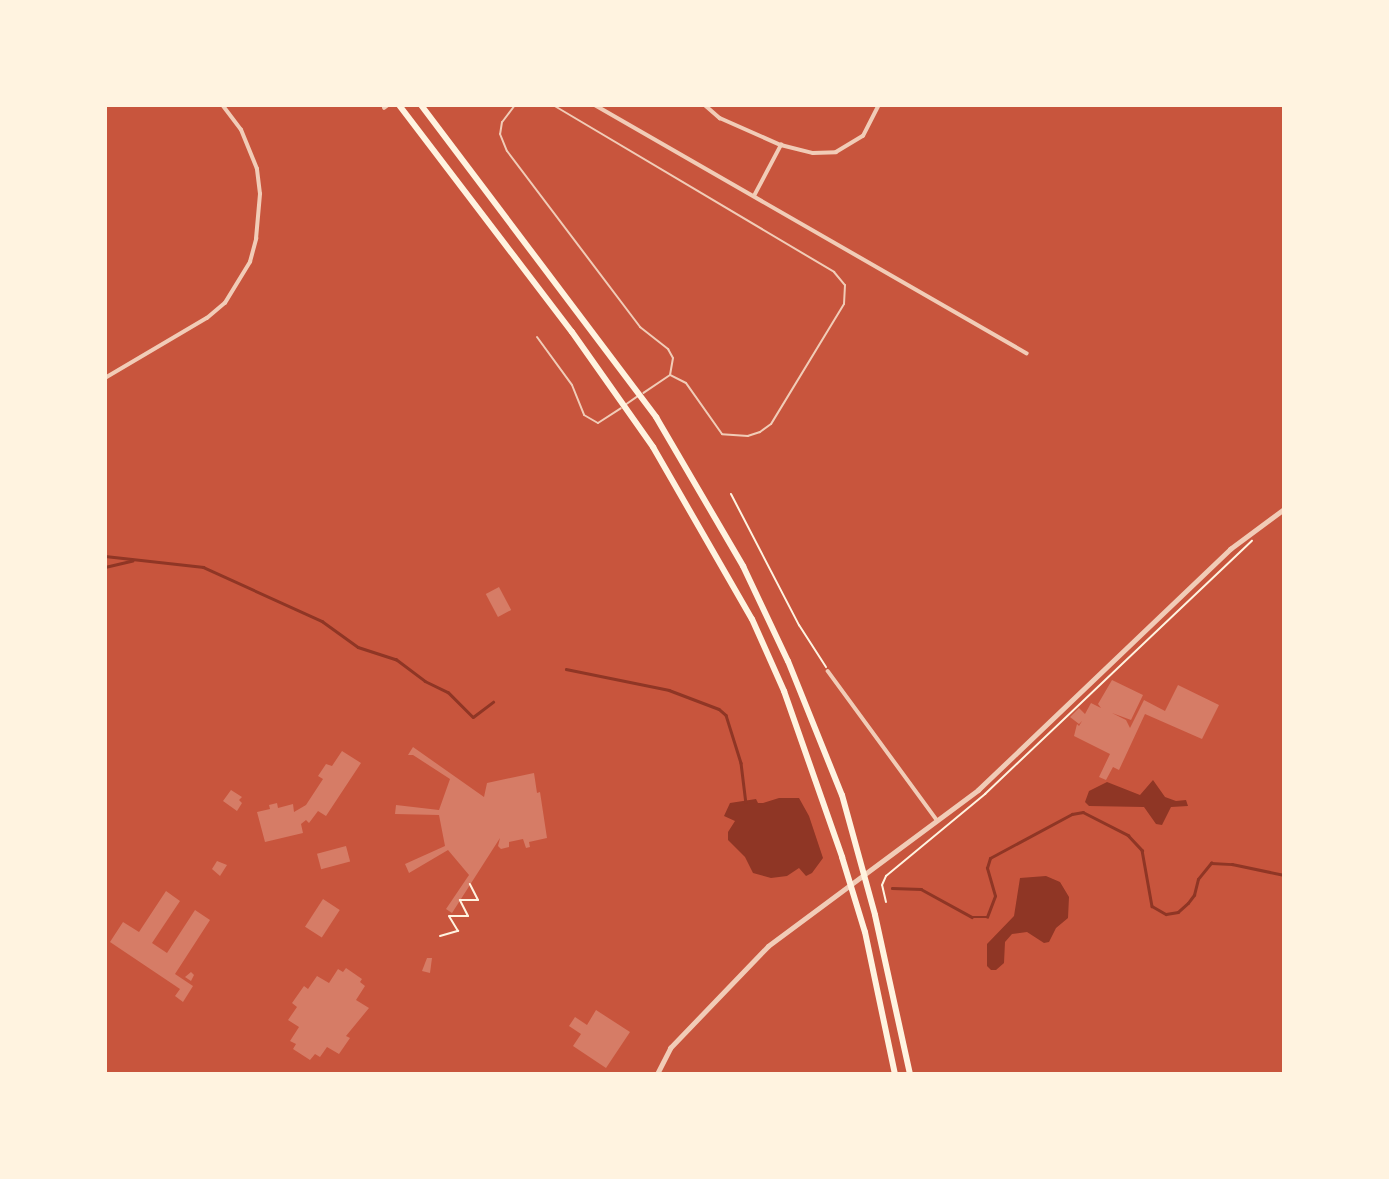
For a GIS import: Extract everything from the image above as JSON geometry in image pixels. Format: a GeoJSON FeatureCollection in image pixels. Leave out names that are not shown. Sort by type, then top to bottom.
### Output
{"type":"FeatureCollection","features":[{"type":"Feature","properties":{"kind":"highway"},"geometry":{"type":"LineString","coordinates":[[399,105],[625,405],[674,481],[752,619],[784,691],[850,884],[881,999],[895,1074]]}},
{"type":"Feature","properties":{"kind":"highway"},"geometry":{"type":"LineString","coordinates":[[421,105],[639,395],[710,508],[767,615],[842,795],[864,876],[910,1074]]}},
{"type":"Feature","properties":{"kind":"street"},"geometry":{"type":"LineString","coordinates":[[105,378],[207,318],[225,303],[250,262],[256,239],[260,194],[257,169],[241,130],[222,105]]}},
{"type":"Feature","properties":{"kind":"street"},"geometry":{"type":"LineString","coordinates":[[595,105],[1027,352]]}},
{"type":"Feature","properties":{"kind":"street"},"geometry":{"type":"LineString","coordinates":[[705,105],[720,118],[782,145],[813,153],[836,152],[863,136],[879,105]]}},
{"type":"Feature","properties":{"kind":"street"},"geometry":{"type":"LineString","coordinates":[[754,196],[782,145]]}},
{"type":"Feature","properties":{"kind":"street"},"geometry":{"type":"LineString","coordinates":[[657,1074],[670,1048],[725,987],[768,946],[978,790],[1230,549],[1284,509]]}},
{"type":"Feature","properties":{"kind":"street"},"geometry":{"type":"LineString","coordinates":[[828,671],[938,821]]}},
{"type":"Feature","properties":{"kind":"lane"},"geometry":{"type":"LineString","coordinates":[[515,105],[502,122],[500,134],[507,151],[640,327],[668,349],[674,367],[670,374],[598,423],[584,415],[572,386],[537,337]]}},
{"type":"Feature","properties":{"kind":"lane"},"geometry":{"type":"LineString","coordinates":[[553,105],[834,272],[845,285],[844,304],[771,425],[760,432],[748,436],[722,434],[686,383],[670,374]]}},
{"type":"Feature","properties":{"kind":"path"},"geometry":{"type":"LineString","coordinates":[[731,494],[799,625],[828,671]]}},
{"type":"Feature","properties":{"kind":"path"},"geometry":{"type":"LineString","coordinates":[[886,902],[882,885],[886,876],[981,798],[1203,585],[1260,535]]}},
{"type":"Feature","properties":{"kind":"path"},"geometry":{"type":"LineString","coordinates":[[440,936],[458,931],[449,916],[468,916],[460,900],[478,900],[470,884]]}},
{"type":"Feature","properties":{"kind":"shaded area"},"geometry":{"type":"Polygon","coordinates":[[[1153,780],[1165,797],[1176,801],[1186,800],[1188,806],[1171,807],[1162,825],[1156,824],[1144,807],[1089,806],[1085,802],[1089,791],[1107,782],[1140,795],[1153,780]]]}},
{"type":"Feature","properties":{"kind":"shaded area"},"geometry":{"type":"Polygon","coordinates":[[[779,798],[799,798],[809,816],[823,858],[812,873],[806,876],[799,868],[787,876],[771,878],[753,873],[745,857],[728,840],[728,832],[735,821],[724,816],[730,803],[756,799],[758,803],[763,803],[779,798]]]}},
{"type":"Feature","properties":{"kind":"shaded area"},"geometry":{"type":"Polygon","coordinates":[[[1046,876],[1060,882],[1069,897],[1068,918],[1056,928],[1049,942],[1044,943],[1027,932],[1012,934],[1005,942],[1004,963],[996,970],[991,970],[987,966],[987,944],[1014,916],[1020,878],[1046,876]]]}},
{"type":"Feature","properties":{"kind":"building"},"geometry":{"type":"Polygon","coordinates":[[[499,587],[511,610],[498,617],[486,594],[499,587]]]}},
{"type":"Feature","properties":{"kind":"building"},"geometry":{"type":"Polygon","coordinates":[[[1112,680],[1143,695],[1131,720],[1112,713],[1126,720],[1130,728],[1144,700],[1165,711],[1178,685],[1219,705],[1202,739],[1145,714],[1119,770],[1113,767],[1106,780],[1099,777],[1110,754],[1074,736],[1077,724],[1079,726],[1082,721],[1079,724],[1070,717],[1079,708],[1085,714],[1091,703],[1101,708],[1098,704],[1112,680]]]}},
{"type":"Feature","properties":{"kind":"building"},"geometry":{"type":"Polygon","coordinates":[[[413,747],[484,797],[487,783],[534,773],[537,793],[540,792],[547,838],[529,842],[530,847],[526,848],[523,839],[509,842],[509,847],[501,849],[498,846],[500,838],[452,913],[446,909],[469,875],[448,850],[409,873],[405,864],[445,846],[439,815],[395,814],[396,805],[439,810],[450,779],[413,755],[408,755],[413,747]]]}},
{"type":"Feature","properties":{"kind":"building"},"geometry":{"type":"Polygon","coordinates":[[[342,751],[361,763],[326,816],[318,811],[309,823],[306,820],[301,824],[303,833],[265,842],[257,812],[270,809],[269,805],[277,803],[278,808],[293,804],[294,812],[306,805],[323,779],[318,776],[326,764],[332,766],[342,751]]]}},
{"type":"Feature","properties":{"kind":"building"},"geometry":{"type":"Polygon","coordinates":[[[231,790],[242,797],[237,811],[223,801],[231,790]]]}},
{"type":"Feature","properties":{"kind":"building"},"geometry":{"type":"Polygon","coordinates":[[[346,846],[350,861],[321,869],[317,854],[346,846]]]}},
{"type":"Feature","properties":{"kind":"building"},"geometry":{"type":"Polygon","coordinates":[[[217,861],[227,865],[220,876],[212,869],[217,861]]]}},
{"type":"Feature","properties":{"kind":"building"},"geometry":{"type":"Polygon","coordinates":[[[166,891],[180,901],[152,943],[167,953],[195,910],[210,920],[175,974],[193,986],[183,1002],[175,996],[180,989],[110,942],[123,922],[139,932],[166,891]]]}},
{"type":"Feature","properties":{"kind":"building"},"geometry":{"type":"Polygon","coordinates":[[[323,899],[340,910],[322,938],[305,927],[323,899]]]}},
{"type":"Feature","properties":{"kind":"building"},"geometry":{"type":"Polygon","coordinates":[[[427,958],[432,958],[430,973],[422,971],[427,958]]]}},
{"type":"Feature","properties":{"kind":"building"},"geometry":{"type":"Polygon","coordinates":[[[346,968],[362,979],[360,982],[365,986],[356,1000],[369,1008],[346,1036],[350,1038],[339,1054],[327,1047],[320,1057],[315,1054],[310,1060],[293,1049],[296,1044],[290,1041],[299,1027],[288,1020],[297,1007],[292,1003],[304,986],[308,989],[317,976],[329,983],[338,969],[343,972],[346,968]]]}},
{"type":"Feature","properties":{"kind":"building"},"geometry":{"type":"Polygon","coordinates":[[[191,972],[194,975],[191,981],[185,977],[191,972]]]}},
{"type":"Feature","properties":{"kind":"building"},"geometry":{"type":"Polygon","coordinates":[[[596,1010],[630,1032],[606,1068],[573,1046],[581,1034],[569,1026],[575,1017],[587,1025],[596,1010]]]}},
{"type":"Feature","properties":{"kind":"waterway"},"geometry":{"type":"LineString","coordinates":[[105,556],[203,567],[322,621],[358,647],[396,659],[425,681],[448,692],[473,717],[493,702]]}},
{"type":"Feature","properties":{"kind":"waterway"},"geometry":{"type":"LineString","coordinates":[[105,567],[132,561]]}},
{"type":"Feature","properties":{"kind":"waterway"},"geometry":{"type":"LineString","coordinates":[[566,669],[669,690],[719,709],[726,715],[741,763],[746,802]]}},
{"type":"Feature","properties":{"kind":"waterway"},"geometry":{"type":"LineString","coordinates":[[892,888],[921,889],[972,917],[987,917],[995,896],[987,868],[990,858],[1072,814],[1083,812],[1128,835],[1142,850],[1152,906],[1166,914],[1178,912],[1188,903],[1194,895],[1198,879],[1211,863],[1232,864],[1284,875]]}}]}
